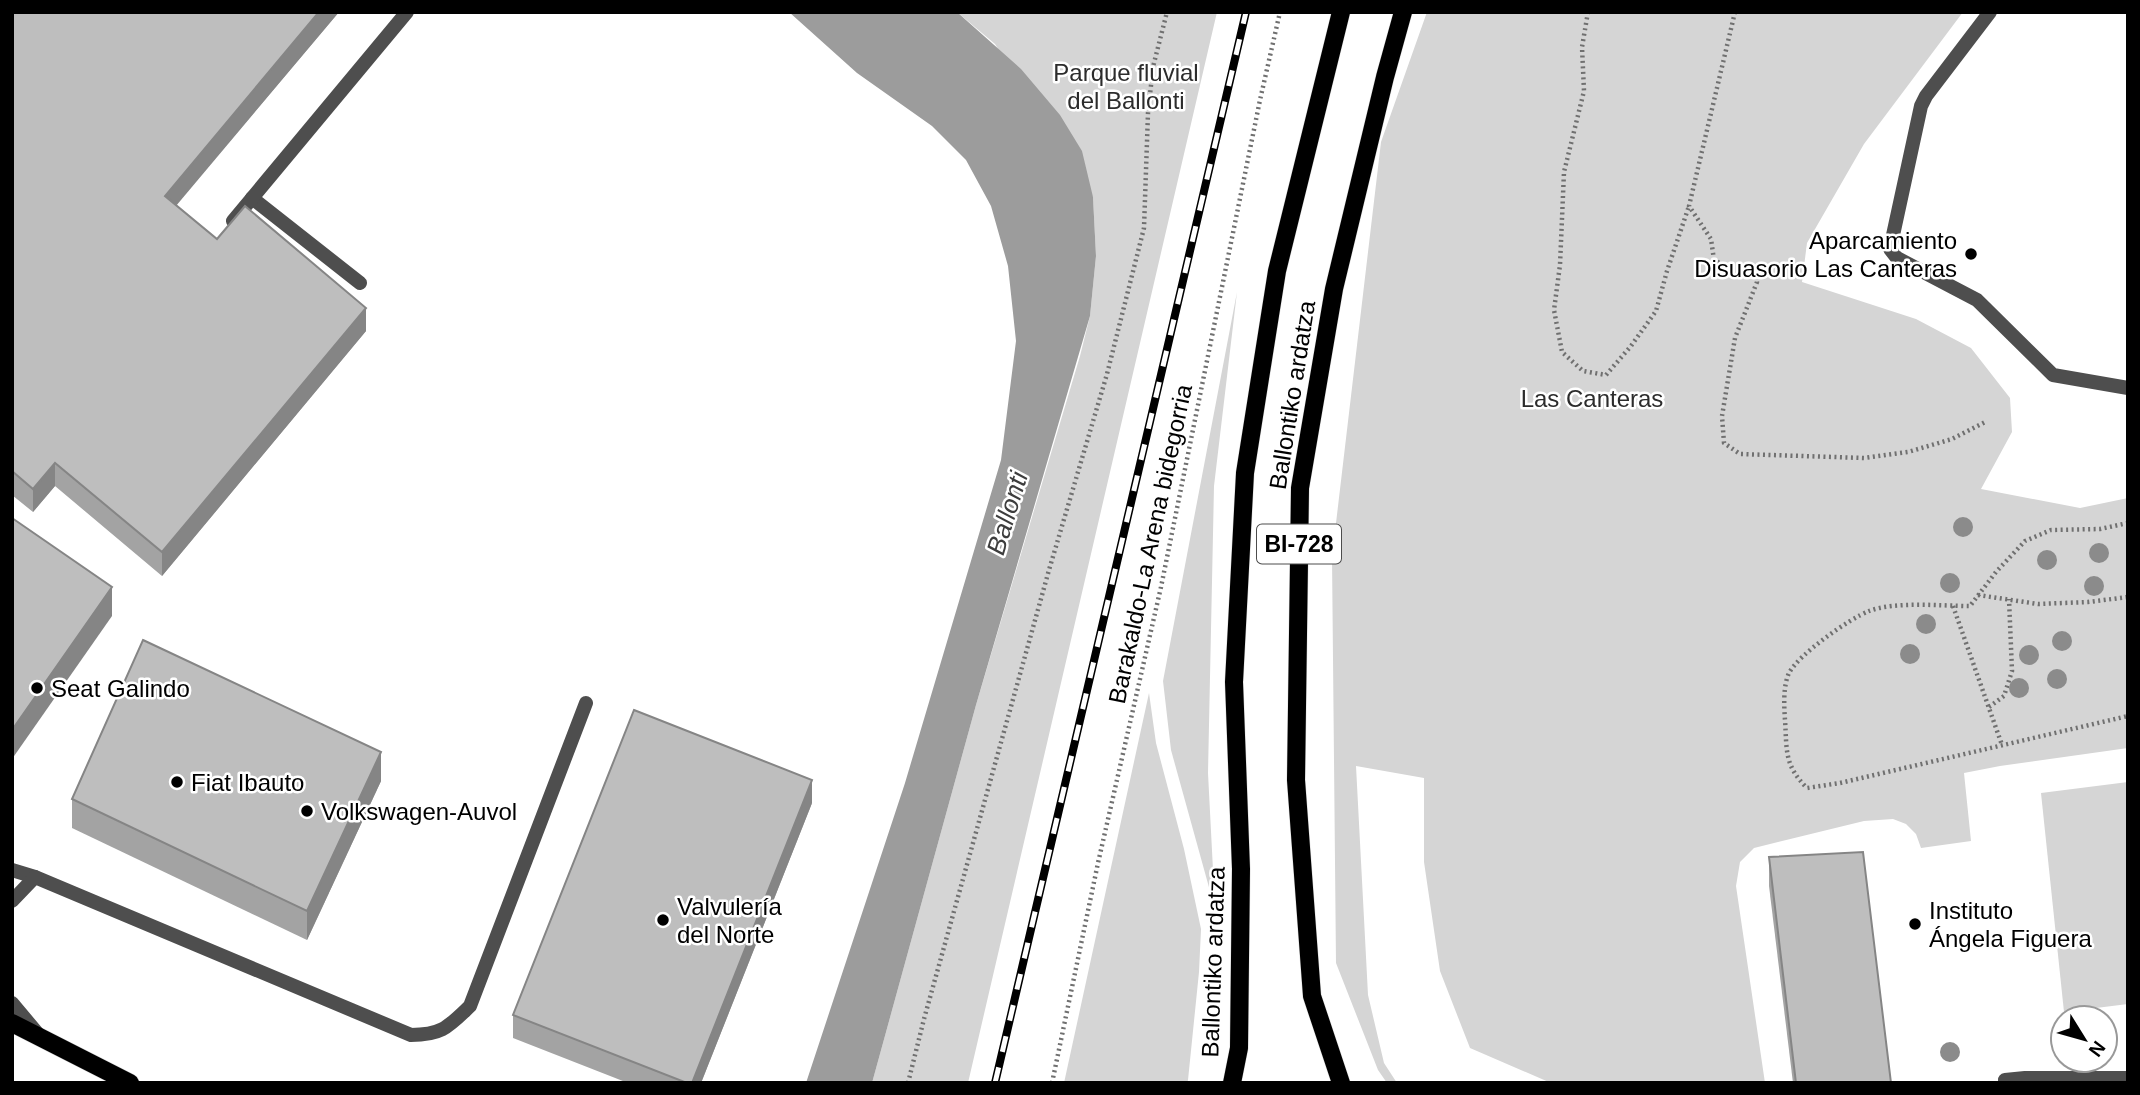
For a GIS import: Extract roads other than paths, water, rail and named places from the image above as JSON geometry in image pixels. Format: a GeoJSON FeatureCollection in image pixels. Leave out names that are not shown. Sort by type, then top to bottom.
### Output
{"type":"FeatureCollection","features":[{"type":"Feature","properties":{"kind":"main road","name":"Ballontiko ardatza"},"geometry":{"type":"LineString","coordinates":[[1232,1083],[1239,1048],[1241,869],[1234,682],[1245,473],[1277,271],[1341,12]]}},
{"type":"Feature","properties":{"kind":"main road","name":"Ballontiko ardatza"},"geometry":{"type":"LineString","coordinates":[[1341,1083],[1312,996],[1296,780],[1300,488],[1334,289],[1403,12]]}},
{"type":"Feature","properties":{"kind":"main road"},"geometry":{"type":"LineString","coordinates":[[12,1023],[131,1083]]}},
{"type":"Feature","properties":{"kind":"street"},"geometry":{"type":"LineString","coordinates":[[228,228],[407,12]]}},
{"type":"Feature","properties":{"kind":"street"},"geometry":{"type":"LineString","coordinates":[[1990,12],[1921,106],[1890,249],[1897,258],[1977,300],[2053,375],[2128,388]]}},
{"type":"Feature","properties":{"kind":"street"},"geometry":{"type":"LineString","coordinates":[[252,198],[360,283]]}},
{"type":"Feature","properties":{"kind":"street"},"geometry":{"type":"LineString","coordinates":[[12,870],[35,877],[411,1035],[432,1035],[452,1024],[470,1006],[586,704]]}},
{"type":"Feature","properties":{"kind":"street"},"geometry":{"type":"LineString","coordinates":[[12,901],[35,877]]}},
{"type":"Feature","properties":{"kind":"street"},"geometry":{"type":"LineString","coordinates":[[12,1003],[44,1040]]}},
{"type":"Feature","properties":{"kind":"street"},"geometry":{"type":"LineString","coordinates":[[2005,1080],[2128,1078]]}},
{"type":"Feature","properties":{"kind":"water","name":"Ballonti"},"geometry":{"type":"Polygon","coordinates":[[[789,12],[957,12],[1021,69],[1060,115],[1082,151],[1093,197],[1096,256],[1090,316],[976,705],[872,1083],[806,1083],[905,783],[1001,460],[1016,341],[1008,266],[991,206],[966,160],[932,126],[857,73],[789,12]]]}},
{"type":"Feature","properties":{"kind":"railway"},"geometry":{"type":"LineString","coordinates":[[995,1083],[1246,12]]}},
{"type":"Feature","properties":{"kind":"place","name":"Aparcamiento Disuasorio Las Canteras"},"geometry":{"type":"Point","coordinates":[1971,254]}},
{"type":"Feature","properties":{"kind":"place","name":"Seat Galindo"},"geometry":{"type":"Point","coordinates":[37,688]}},
{"type":"Feature","properties":{"kind":"place","name":"Fiat Ibauto"},"geometry":{"type":"Point","coordinates":[177,782]}},
{"type":"Feature","properties":{"kind":"place","name":"Volkswagen-Auvol"},"geometry":{"type":"Point","coordinates":[307,811]}},
{"type":"Feature","properties":{"kind":"place","name":"Valvulería del Norte"},"geometry":{"type":"Point","coordinates":[663,920]}},
{"type":"Feature","properties":{"kind":"place","name":"Instituto Ángela Figuera"},"geometry":{"type":"Point","coordinates":[1915,924]}},
{"type":"Feature","properties":{"kind":"park label","name":"Parque fluvial del Ballonti"},"geometry":{"type":"Point","coordinates":[1126,86]}},
{"type":"Feature","properties":{"kind":"park label","name":"Las Canteras"},"geometry":{"type":"Point","coordinates":[1592,398]}}]}
